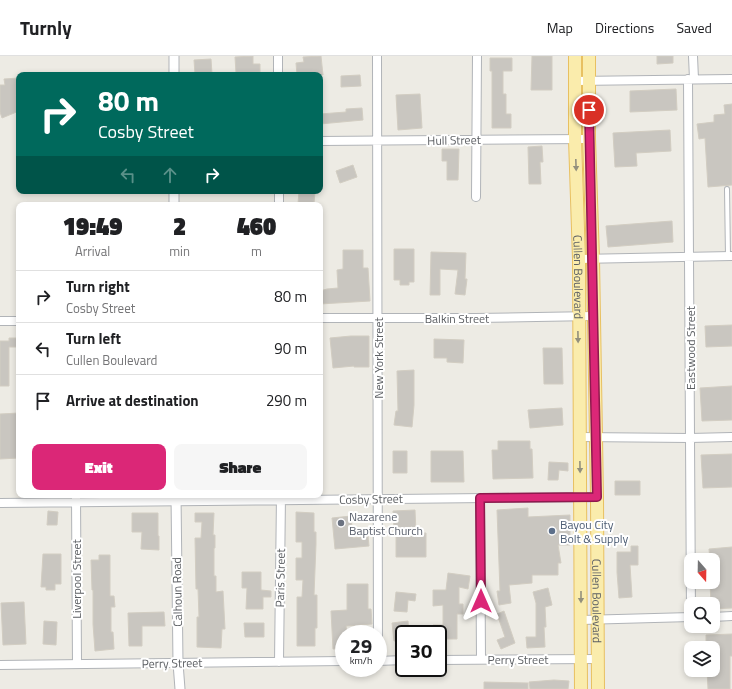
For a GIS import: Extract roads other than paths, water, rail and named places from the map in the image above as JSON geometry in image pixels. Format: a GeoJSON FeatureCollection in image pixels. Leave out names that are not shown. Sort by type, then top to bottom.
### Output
{"type":"FeatureCollection","features":[{"type":"Feature","properties":{"kind":"main road","name":"Cullen Boulevard"},"geometry":{"type":"LineString","coordinates":[[575,56],[575,139],[579,259],[578,316],[582,689]]}},
{"type":"Feature","properties":{"kind":"main road","name":"Cullen Boulevard"},"geometry":{"type":"LineString","coordinates":[[589,56],[589,139],[593,259],[597,497],[598,689]]}},
{"type":"Feature","properties":{"kind":"street"},"geometry":{"type":"LineString","coordinates":[[174,56],[174,72]]}},
{"type":"Feature","properties":{"kind":"street"},"geometry":{"type":"LineString","coordinates":[[278,56],[278,72]]}},
{"type":"Feature","properties":{"kind":"street","name":"New York Street"},"geometry":{"type":"LineString","coordinates":[[377,56],[378,625]]}},
{"type":"Feature","properties":{"kind":"street"},"geometry":{"type":"LineString","coordinates":[[476,197],[477,56]]}},
{"type":"Feature","properties":{"kind":"street","name":"Eastwood Street"},"geometry":{"type":"LineString","coordinates":[[691,597],[689,257],[691,79],[693,56]]}},
{"type":"Feature","properties":{"kind":"street"},"geometry":{"type":"LineString","coordinates":[[576,81],[732,79]]}},
{"type":"Feature","properties":{"kind":"street","name":"Hull Street"},"geometry":{"type":"LineString","coordinates":[[323,141],[589,139]]}},
{"type":"Feature","properties":{"kind":"street"},"geometry":{"type":"LineString","coordinates":[[579,259],[730,256]]}},
{"type":"Feature","properties":{"kind":"street","name":"Balkin Street"},"geometry":{"type":"LineString","coordinates":[[323,318],[594,316]]}},
{"type":"Feature","properties":{"kind":"street"},"geometry":{"type":"LineString","coordinates":[[0,321],[16,321]]}},
{"type":"Feature","properties":{"kind":"street"},"geometry":{"type":"LineString","coordinates":[[580,437],[732,437]]}},
{"type":"Feature","properties":{"kind":"street","name":"Cosby Street"},"geometry":{"type":"LineString","coordinates":[[0,503],[76,499],[597,497]]}},
{"type":"Feature","properties":{"kind":"street","name":"Calhoun Road"},"geometry":{"type":"LineString","coordinates":[[176,498],[178,662],[180,689]]}},
{"type":"Feature","properties":{"kind":"street","name":"Paris Street"},"geometry":{"type":"LineString","coordinates":[[279,662],[281,498]]}},
{"type":"Feature","properties":{"kind":"street"},"geometry":{"type":"LineString","coordinates":[[480,498],[481,659]]}},
{"type":"Feature","properties":{"kind":"street","name":"Liverpool Street"},"geometry":{"type":"LineString","coordinates":[[76,499],[77,664]]}},
{"type":"Feature","properties":{"kind":"street"},"geometry":{"type":"LineString","coordinates":[[720,617],[732,616]]}},
{"type":"Feature","properties":{"kind":"street"},"geometry":{"type":"LineString","coordinates":[[581,620],[684,617]]}},
{"type":"Feature","properties":{"kind":"street","name":"Perry Street"},"geometry":{"type":"LineString","coordinates":[[447,660],[598,659]]}},
{"type":"Feature","properties":{"kind":"street","name":"Perry Street"},"geometry":{"type":"LineString","coordinates":[[0,665],[335,661]]}},
{"type":"Feature","properties":{"kind":"lane"},"geometry":{"type":"LineString","coordinates":[[727,189],[730,256]]}},
{"type":"Feature","properties":{"kind":"place","name":"Nazarene Baptist Church"},"geometry":{"type":"Point","coordinates":[341,523]}},
{"type":"Feature","properties":{"kind":"place","name":"Bayou City Bolt & Supply"},"geometry":{"type":"Point","coordinates":[552,531]}}]}
